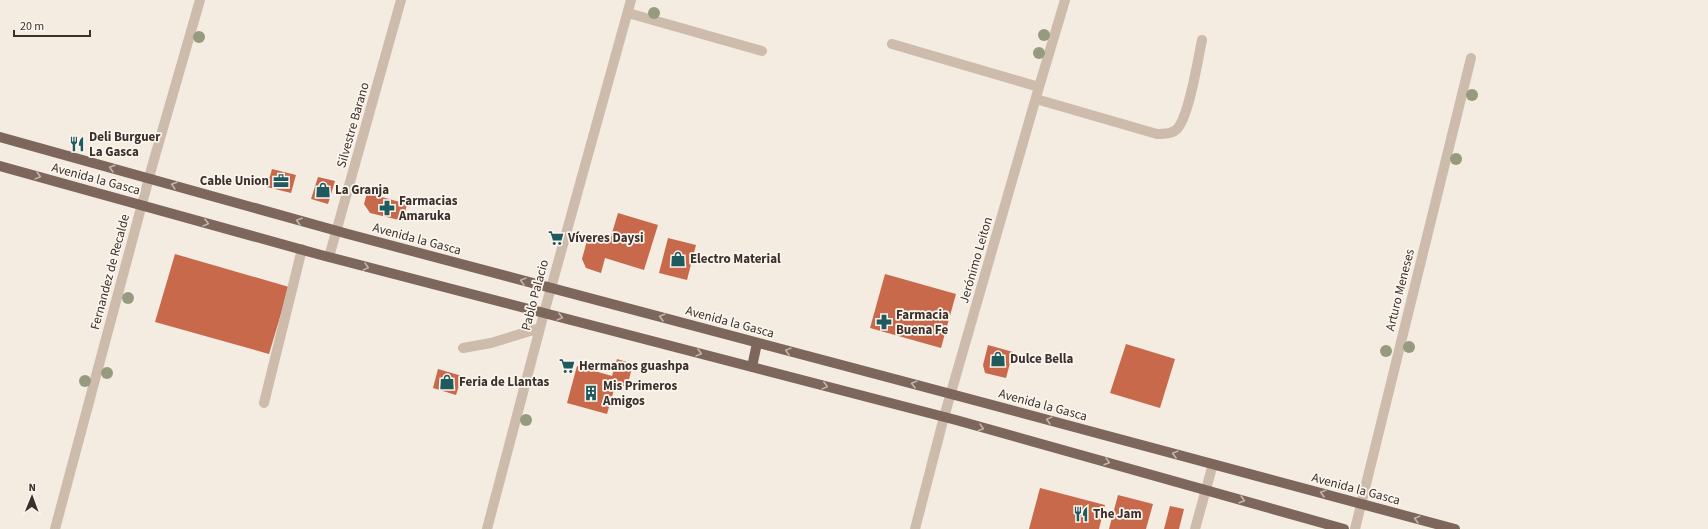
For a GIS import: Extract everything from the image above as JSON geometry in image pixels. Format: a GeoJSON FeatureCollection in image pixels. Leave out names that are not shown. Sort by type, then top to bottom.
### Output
{"type":"FeatureCollection","features":[{"type":"Feature","properties":{"kind":"main road","name":"Avenida la Gasca"},"geometry":{"type":"LineString","coordinates":[[0,137],[336,231],[1455,529]]}},
{"type":"Feature","properties":{"kind":"main road","name":"Avenida la Gasca"},"geometry":{"type":"LineString","coordinates":[[0,166],[329,257],[944,417],[1344,529]]}},
{"type":"Feature","properties":{"kind":"main road"},"geometry":{"type":"LineString","coordinates":[[752,367],[758,343]]}},
{"type":"Feature","properties":{"kind":"street","name":"Fernandez de Recalde"},"geometry":{"type":"LineString","coordinates":[[55,529],[149,178],[200,0]]}},
{"type":"Feature","properties":{"kind":"street","name":"Silvestre Barano"},"geometry":{"type":"LineString","coordinates":[[329,257],[401,0]]}},
{"type":"Feature","properties":{"kind":"street","name":"Pablo Palacio"},"geometry":{"type":"LineString","coordinates":[[487,529],[544,313],[632,0]]}},
{"type":"Feature","properties":{"kind":"street","name":"Jerónimo Leiton"},"geometry":{"type":"LineString","coordinates":[[916,529],[944,417],[1039,87],[1066,0]]}},
{"type":"Feature","properties":{"kind":"street"},"geometry":{"type":"LineString","coordinates":[[628,13],[762,51]]}},
{"type":"Feature","properties":{"kind":"street"},"geometry":{"type":"LineString","coordinates":[[1036,99],[1157,134],[1170,133],[1177,129],[1185,116],[1202,40]]}},
{"type":"Feature","properties":{"kind":"street"},"geometry":{"type":"LineString","coordinates":[[892,44],[1039,87]]}},
{"type":"Feature","properties":{"kind":"street","name":"Arturo Meneses"},"geometry":{"type":"LineString","coordinates":[[1355,529],[1470,58]]}},
{"type":"Feature","properties":{"kind":"street"},"geometry":{"type":"LineString","coordinates":[[264,403],[302,249]]}},
{"type":"Feature","properties":{"kind":"street"},"geometry":{"type":"LineString","coordinates":[[463,348],[491,343],[540,328]]}},
{"type":"Feature","properties":{"kind":"street"},"geometry":{"type":"LineString","coordinates":[[1195,529],[1213,464]]}},
{"type":"Feature","properties":{"kind":"building","name":"Cable Union"},"geometry":{"type":"Polygon","coordinates":[[[272,169],[296,175],[291,193],[267,187],[272,169]]]}},
{"type":"Feature","properties":{"kind":"building","name":"La Granja"},"geometry":{"type":"Polygon","coordinates":[[[318,177],[335,181],[328,204],[311,199],[318,177]]]}},
{"type":"Feature","properties":{"kind":"building","name":"Farmacias Amaruka"},"geometry":{"type":"Polygon","coordinates":[[[367,193],[407,204],[403,221],[370,213],[364,204],[367,193]]]}},
{"type":"Feature","properties":{"kind":"building"},"geometry":{"type":"Polygon","coordinates":[[[618,213],[658,225],[644,270],[605,258],[601,273],[586,268],[582,259],[588,237],[609,243],[618,213]]]}},
{"type":"Feature","properties":{"kind":"building","name":"Electro Material"},"geometry":{"type":"Polygon","coordinates":[[[668,238],[696,245],[687,280],[659,273],[668,238]]]}},
{"type":"Feature","properties":{"kind":"building"},"geometry":{"type":"Polygon","coordinates":[[[175,254],[289,287],[269,354],[155,322],[175,254]]]}},
{"type":"Feature","properties":{"kind":"building"},"geometry":{"type":"Polygon","coordinates":[[[885,274],[956,294],[941,348],[870,328],[885,274]]]}},
{"type":"Feature","properties":{"kind":"building"},"geometry":{"type":"Polygon","coordinates":[[[1126,344],[1175,359],[1160,408],[1110,393],[1126,344]]]}},
{"type":"Feature","properties":{"kind":"building","name":"Dulce Bella"},"geometry":{"type":"Polygon","coordinates":[[[988,345],[1013,352],[1006,378],[985,373],[983,365],[988,345]]]}},
{"type":"Feature","properties":{"kind":"building","name":"Mis Primeros Amigos"},"geometry":{"type":"Polygon","coordinates":[[[617,359],[633,364],[627,387],[616,383],[607,414],[567,403],[577,366],[612,376],[617,359]]]}},
{"type":"Feature","properties":{"kind":"building","name":"Feria de Llantas"},"geometry":{"type":"Polygon","coordinates":[[[438,369],[462,376],[456,395],[433,388],[438,369]]]}},
{"type":"Feature","properties":{"kind":"building"},"geometry":{"type":"Polygon","coordinates":[[[1040,488],[1105,505],[1099,529],[1029,529],[1040,488]]]}},
{"type":"Feature","properties":{"kind":"building"},"geometry":{"type":"Polygon","coordinates":[[[1118,495],[1153,504],[1146,529],[1109,529],[1118,495]]]}},
{"type":"Feature","properties":{"kind":"building"},"geometry":{"type":"Polygon","coordinates":[[[1170,506],[1184,509],[1179,529],[1164,529],[1170,506]]]}},
{"type":"Feature","properties":{"kind":"place","name":"Deli Burguer La Gasca"},"geometry":{"type":"Point","coordinates":[77,144]}},
{"type":"Feature","properties":{"kind":"place","name":"Cable Union"},"geometry":{"type":"Point","coordinates":[281,181]}},
{"type":"Feature","properties":{"kind":"place","name":"La Granja"},"geometry":{"type":"Point","coordinates":[323,190]}},
{"type":"Feature","properties":{"kind":"place","name":"Farmacias Amaruka"},"geometry":{"type":"Point","coordinates":[387,208]}},
{"type":"Feature","properties":{"kind":"place","name":"Víveres Daysi"},"geometry":{"type":"Point","coordinates":[556,238]}},
{"type":"Feature","properties":{"kind":"place","name":"Electro Material"},"geometry":{"type":"Point","coordinates":[678,259]}},
{"type":"Feature","properties":{"kind":"place","name":"Farmacia Buena Fe"},"geometry":{"type":"Point","coordinates":[884,322]}},
{"type":"Feature","properties":{"kind":"place","name":"Dulce Bella"},"geometry":{"type":"Point","coordinates":[998,359]}},
{"type":"Feature","properties":{"kind":"place","name":"Hermanos guashpa"},"geometry":{"type":"Point","coordinates":[567,366]}},
{"type":"Feature","properties":{"kind":"place","name":"Feria de Llantas"},"geometry":{"type":"Point","coordinates":[447,382]}},
{"type":"Feature","properties":{"kind":"place","name":"Mis Primeros Amigos"},"geometry":{"type":"Point","coordinates":[591,393]}},
{"type":"Feature","properties":{"kind":"place","name":"The Jam"},"geometry":{"type":"Point","coordinates":[1081,514]}}]}
